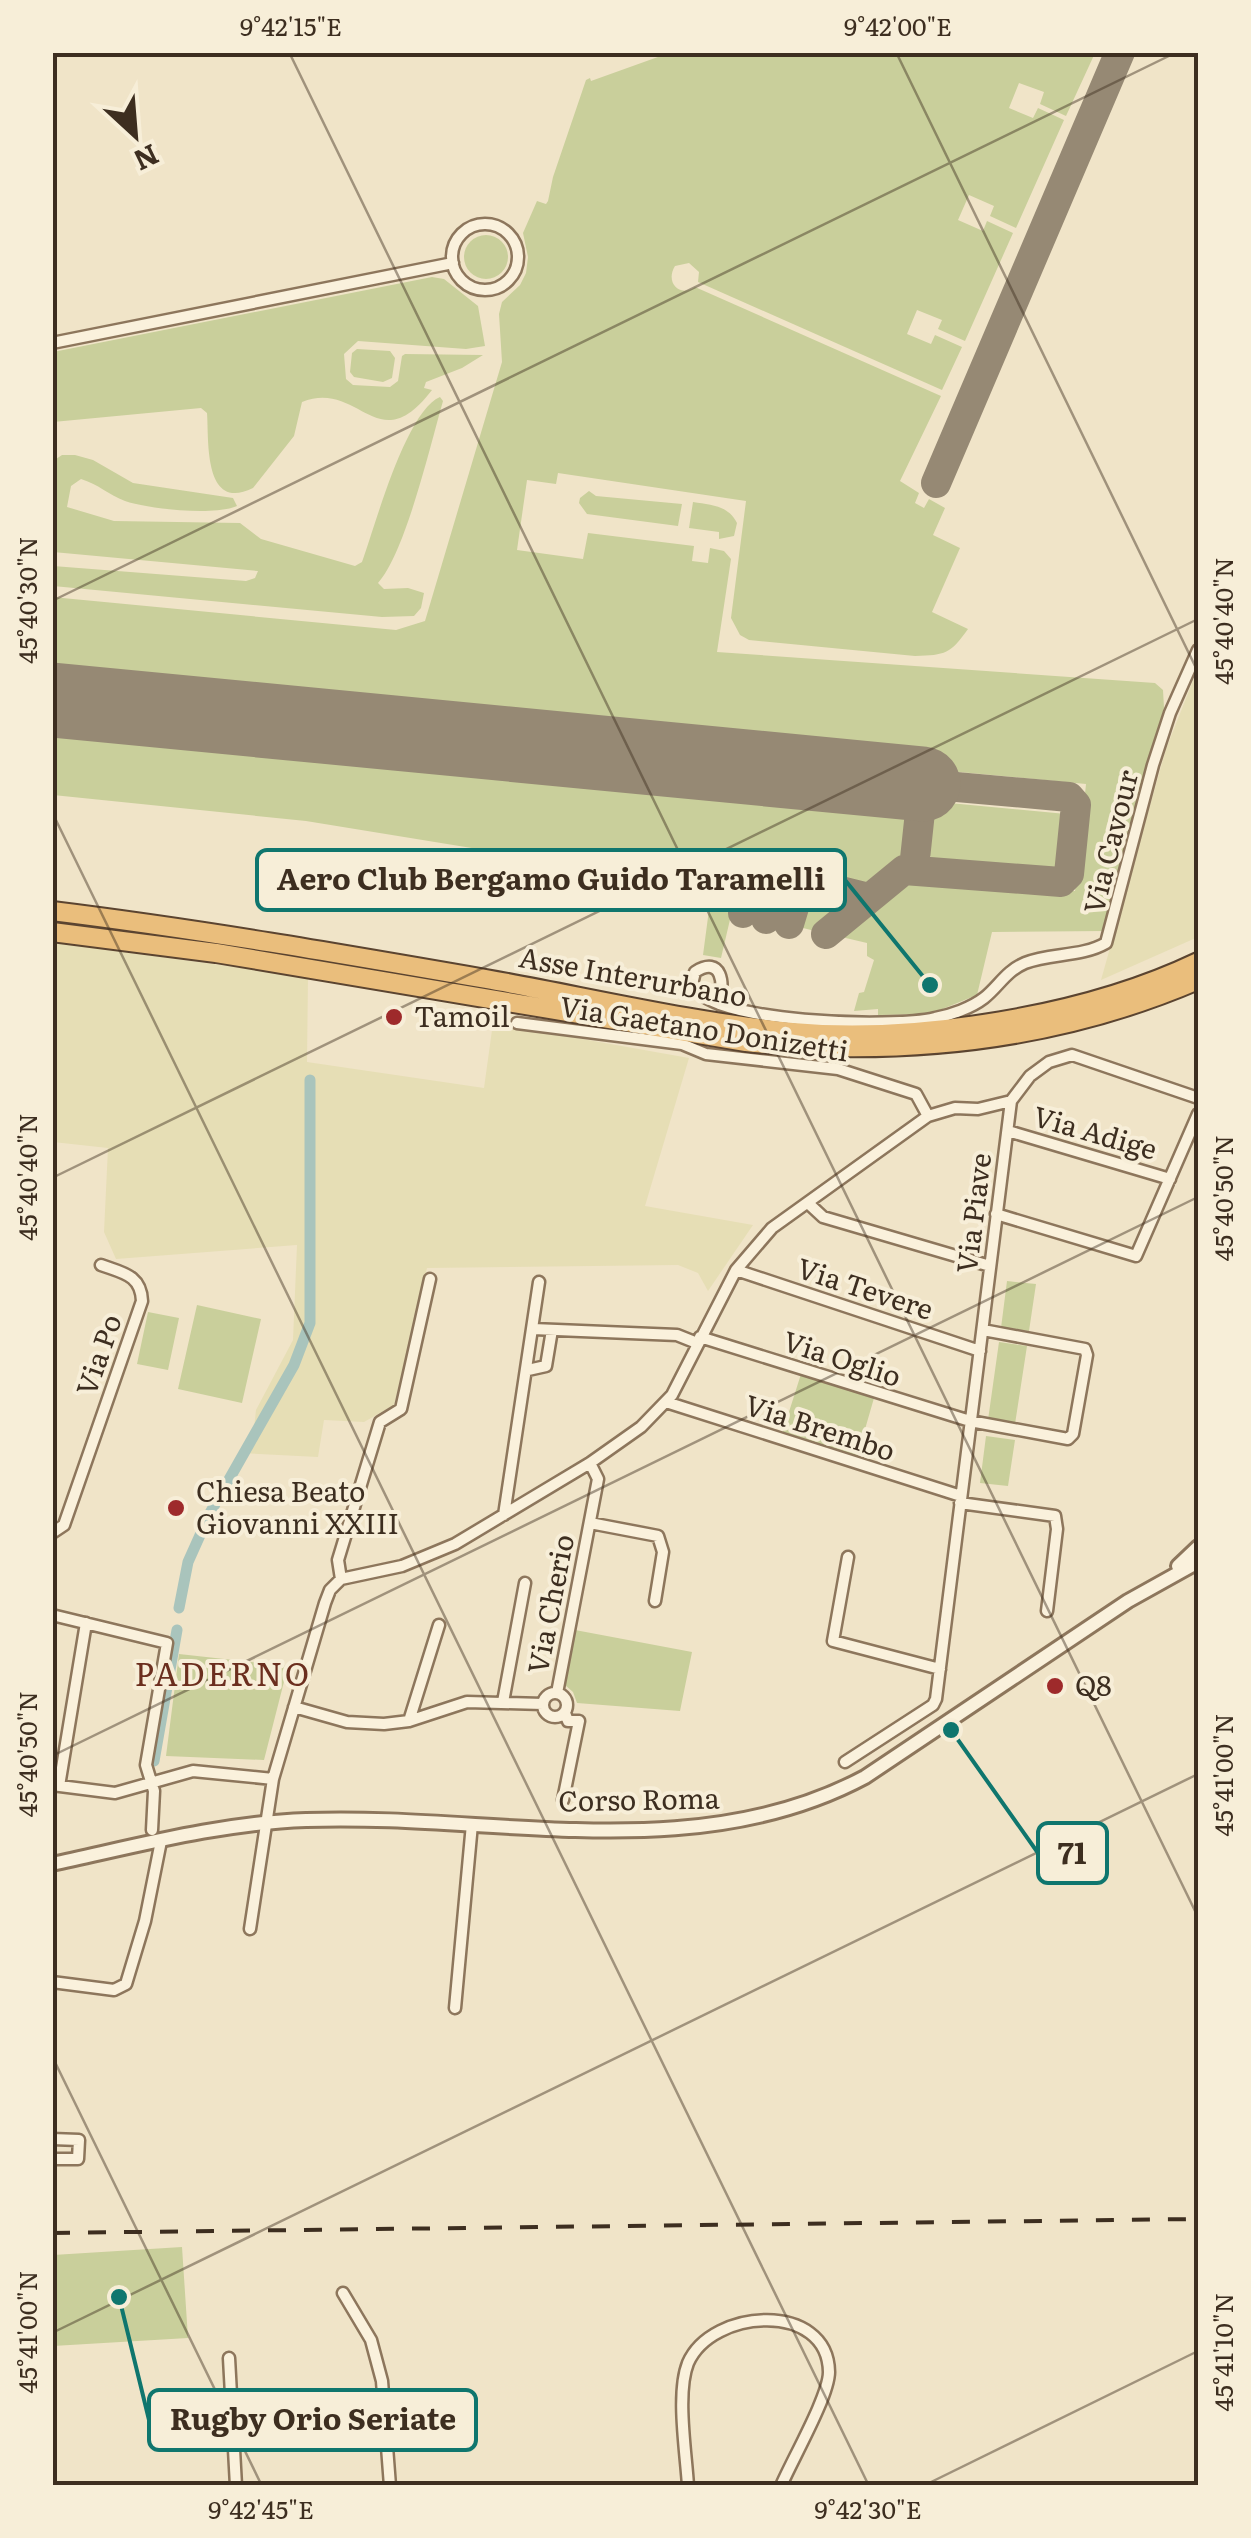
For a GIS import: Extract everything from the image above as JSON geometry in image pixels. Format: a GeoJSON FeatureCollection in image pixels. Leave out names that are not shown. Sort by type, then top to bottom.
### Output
{"type":"FeatureCollection","features":[{"type":"Feature","properties":{"kind":"highway","name":"Asse Interurbano"},"geometry":{"type":"LineString","coordinates":[[52,910],[395,963],[794,1032],[902,1031],[974,1024],[1083,1005],[1128,992],[1198,962]]}},
{"type":"Feature","properties":{"kind":"highway","name":"Asse Interurbano"},"geometry":{"type":"LineString","coordinates":[[52,932],[216,953],[746,1042],[832,1048],[913,1048],[988,1040],[1115,1012],[1198,980]]}},
{"type":"Feature","properties":{"kind":"highway"},"geometry":{"type":"LineString","coordinates":[[974,1024],[991,1015],[1126,983],[1166,967],[1198,948]]}},
{"type":"Feature","properties":{"kind":"street"},"geometry":{"type":"LineString","coordinates":[[480,225],[502,230],[518,254],[516,269],[508,281],[487,290],[462,281],[452,263],[456,241],[467,230],[480,225]]}},
{"type":"Feature","properties":{"kind":"street"},"geometry":{"type":"LineString","coordinates":[[52,343],[452,263]]}},
{"type":"Feature","properties":{"kind":"street","name":"Via Cavour"},"geometry":{"type":"LineString","coordinates":[[720,1004],[760,1014],[824,1022],[933,1019],[985,997],[1020,965],[1106,944],[1153,765],[1170,713],[1198,650]]}},
{"type":"Feature","properties":{"kind":"street","name":"Via Gaetano Donizetti"},"geometry":{"type":"LineString","coordinates":[[518,1022],[682,1044],[706,1054],[838,1070],[916,1094],[928,1116]]}},
{"type":"Feature","properties":{"kind":"street"},"geometry":{"type":"LineString","coordinates":[[250,1929],[273,1779],[324,1603],[341,1579],[434,1555],[590,1463],[641,1427],[666,1402],[736,1270],[772,1228],[928,1116],[954,1108],[1011,1101],[1030,1076],[1050,1062],[1072,1055],[1198,1098]]}},
{"type":"Feature","properties":{"kind":"street","name":"Via Piave"},"geometry":{"type":"LineString","coordinates":[[845,1762],[933,1705],[1011,1101]]}},
{"type":"Feature","properties":{"kind":"street"},"geometry":{"type":"LineString","coordinates":[[996,1214],[1136,1256],[1198,1114]]}},
{"type":"Feature","properties":{"kind":"street","name":"Via Adige"},"geometry":{"type":"LineString","coordinates":[[1008,1132],[1170,1178]]}},
{"type":"Feature","properties":{"kind":"street"},"geometry":{"type":"LineString","coordinates":[[808,1204],[824,1217],[990,1266]]}},
{"type":"Feature","properties":{"kind":"street","name":"Via Po"},"geometry":{"type":"LineString","coordinates":[[52,1533],[64,1525],[142,1301],[142,1288],[136,1278],[101,1265]]}},
{"type":"Feature","properties":{"kind":"street","name":"Via Tevere"},"geometry":{"type":"LineString","coordinates":[[736,1270],[980,1351]]}},
{"type":"Feature","properties":{"kind":"street"},"geometry":{"type":"LineString","coordinates":[[341,1579],[338,1560],[380,1422],[401,1408],[430,1279]]}},
{"type":"Feature","properties":{"kind":"street"},"geometry":{"type":"LineString","coordinates":[[504,1514],[539,1282]]}},
{"type":"Feature","properties":{"kind":"street","name":"Via Oglio"},"geometry":{"type":"LineString","coordinates":[[533,1329],[677,1334],[970,1421]]}},
{"type":"Feature","properties":{"kind":"street"},"geometry":{"type":"LineString","coordinates":[[528,1370],[546,1366],[552,1330]]}},
{"type":"Feature","properties":{"kind":"street"},"geometry":{"type":"LineString","coordinates":[[970,1421],[1068,1438],[1073,1434],[1087,1354],[1079,1345],[983,1330]]}},
{"type":"Feature","properties":{"kind":"street","name":"Via Brembo"},"geometry":{"type":"LineString","coordinates":[[666,1402],[960,1500]]}},
{"type":"Feature","properties":{"kind":"street","name":"Via Cherio"},"geometry":{"type":"LineString","coordinates":[[557,1693],[598,1479],[590,1463]]}},
{"type":"Feature","properties":{"kind":"street"},"geometry":{"type":"LineString","coordinates":[[960,1500],[1055,1516],[1057,1530],[1048,1611]]}},
{"type":"Feature","properties":{"kind":"street","name":"Via Cherio"},"geometry":{"type":"LineString","coordinates":[[590,1523],[658,1536],[663,1552],[655,1601]]}},
{"type":"Feature","properties":{"kind":"street","name":"Corso Roma"},"geometry":{"type":"LineString","coordinates":[[1163,1580],[1198,1548]]}},
{"type":"Feature","properties":{"kind":"street"},"geometry":{"type":"LineString","coordinates":[[848,1557],[833,1641],[940,1669]]}},
{"type":"Feature","properties":{"kind":"street","name":"Corso Roma"},"geometry":{"type":"LineString","coordinates":[[52,1864],[156,1835],[264,1823],[365,1820],[684,1829],[734,1824],[844,1788],[1163,1580],[1198,1562]]}},
{"type":"Feature","properties":{"kind":"street"},"geometry":{"type":"LineString","coordinates":[[503,1702],[525,1584]]}},
{"type":"Feature","properties":{"kind":"street"},"geometry":{"type":"LineString","coordinates":[[52,1615],[167,1643],[146,1765],[154,1791],[156,1835],[145,1921],[126,1984],[114,1990],[52,1982]]}},
{"type":"Feature","properties":{"kind":"street"},"geometry":{"type":"LineString","coordinates":[[86,1624],[56,1785],[115,1793],[193,1771],[273,1779]]}},
{"type":"Feature","properties":{"kind":"street"},"geometry":{"type":"LineString","coordinates":[[410,1722],[439,1625]]}},
{"type":"Feature","properties":{"kind":"street"},"geometry":{"type":"LineString","coordinates":[[544,1704],[551,1694],[557,1693],[567,1700],[568,1721],[578,1722],[564,1800]]}},
{"type":"Feature","properties":{"kind":"street"},"geometry":{"type":"LineString","coordinates":[[294,1708],[347,1722],[410,1722],[467,1702],[544,1704]]}},
{"type":"Feature","properties":{"kind":"street"},"geometry":{"type":"LineString","coordinates":[[544,1704],[548,1715],[565,1713]]}},
{"type":"Feature","properties":{"kind":"street"},"geometry":{"type":"LineString","coordinates":[[455,2008],[472,1824]]}},
{"type":"Feature","properties":{"kind":"street"},"geometry":{"type":"LineString","coordinates":[[52,2138],[78,2140],[78,2158],[52,2159]]}},
{"type":"Feature","properties":{"kind":"street"},"geometry":{"type":"LineString","coordinates":[[344,2293],[371,2340],[382,2380],[390,2486]]}},
{"type":"Feature","properties":{"kind":"street"},"geometry":{"type":"LineString","coordinates":[[688,2486],[683,2388],[688,2364],[712,2335],[754,2320],[802,2328],[820,2345],[829,2366],[824,2391],[781,2486]]}},
{"type":"Feature","properties":{"kind":"street"},"geometry":{"type":"LineString","coordinates":[[229,2358],[236,2486]]}},
{"type":"Feature","properties":{"kind":"shaded area"},"geometry":{"type":"Polygon","coordinates":[[[1198,668],[1198,937],[1101,980],[1166,749],[1198,668]]]}},
{"type":"Feature","properties":{"kind":"shaded area"},"geometry":{"type":"Polygon","coordinates":[[[52,942],[308,977],[307,1062],[484,1088],[493,1023],[689,1058],[645,1206],[753,1225],[708,1291],[698,1273],[678,1265],[427,1268],[394,1405],[364,1422],[324,1420],[318,1457],[239,1453],[253,1438],[256,1410],[293,1340],[297,1245],[116,1259],[104,1232],[108,1148],[53,1142],[52,942]]]}},
{"type":"Feature","properties":{"kind":"green space"},"geometry":{"type":"Polygon","coordinates":[[[669,53],[1095,53],[1066,116],[1040,104],[1044,92],[1019,83],[1009,108],[1033,118],[1038,108],[1064,120],[1016,228],[990,216],[994,206],[969,195],[958,220],[983,231],[987,221],[1013,233],[965,341],[938,329],[942,320],[917,310],[907,334],[931,344],[935,335],[962,347],[942,390],[698,282],[699,272],[689,263],[675,266],[672,272],[673,283],[679,289],[695,287],[941,396],[900,481],[919,493],[915,503],[924,508],[929,499],[945,508],[933,535],[960,548],[932,612],[968,629],[951,648],[941,654],[915,656],[749,640],[740,635],[731,618],[746,501],[558,473],[556,484],[527,480],[517,550],[583,559],[588,533],[694,546],[692,561],[708,563],[710,548],[724,551],[731,559],[717,652],[1155,683],[1163,690],[1164,708],[1105,931],[992,932],[977,995],[930,1014],[878,1015],[878,1009],[854,1011],[874,960],[867,956],[867,943],[833,935],[895,883],[910,876],[1075,891],[1086,784],[53,686],[52,597],[396,630],[425,621],[502,362],[502,302],[520,285],[526,273],[528,257],[523,233],[537,201],[548,201],[586,80],[669,53]]]}},
{"type":"Feature","properties":{"kind":"green space"},"geometry":{"type":"Polygon","coordinates":[[[486,235],[502,241],[508,257],[502,273],[486,279],[470,273],[464,257],[470,241],[486,235]]]}},
{"type":"Feature","properties":{"kind":"green space"},"geometry":{"type":"Polygon","coordinates":[[[432,277],[444,279],[478,306],[485,346],[466,349],[358,341],[344,354],[346,379],[353,385],[390,387],[398,381],[405,354],[483,355],[426,382],[424,388],[432,390],[413,410],[397,419],[382,419],[339,401],[322,398],[302,402],[294,436],[253,488],[237,493],[225,490],[217,482],[209,455],[207,413],[201,408],[53,422],[53,352],[432,277]]]}},
{"type":"Feature","properties":{"kind":"green space"},"geometry":{"type":"Polygon","coordinates":[[[357,349],[390,351],[395,358],[392,378],[383,382],[354,377],[350,372],[352,353],[357,349]]]}},
{"type":"Feature","properties":{"kind":"green space"},"geometry":{"type":"Polygon","coordinates":[[[440,397],[443,401],[407,524],[378,583],[384,589],[408,588],[424,593],[421,608],[414,616],[382,617],[53,586],[53,566],[246,581],[255,578],[258,571],[53,552],[53,461],[62,455],[93,460],[133,483],[233,498],[237,506],[198,511],[149,507],[125,501],[81,479],[71,486],[67,507],[114,521],[240,523],[261,539],[355,566],[362,562],[383,498],[415,424],[440,397]]]}},
{"type":"Feature","properties":{"kind":"green space"},"geometry":{"type":"Polygon","coordinates":[[[589,491],[596,496],[682,504],[678,526],[587,514],[579,503],[589,491]]]}},
{"type":"Feature","properties":{"kind":"green space"},"geometry":{"type":"Polygon","coordinates":[[[693,502],[729,513],[737,523],[734,536],[719,539],[719,532],[689,528],[693,502]]]}},
{"type":"Feature","properties":{"kind":"green space"},"geometry":{"type":"Polygon","coordinates":[[[52,718],[909,799],[915,812],[910,848],[901,862],[867,891],[749,862],[721,958],[703,955],[712,887],[306,821],[53,795],[52,718]]]}},
{"type":"Feature","properties":{"kind":"green space"},"geometry":{"type":"Polygon","coordinates":[[[928,801],[1066,814],[1070,820],[1063,869],[1060,874],[1051,875],[938,863],[925,843],[928,801]]]}},
{"type":"Feature","properties":{"kind":"green space"},"geometry":{"type":"Polygon","coordinates":[[[812,889],[857,900],[819,932],[795,926],[802,895],[812,889]]]}},
{"type":"Feature","properties":{"kind":"green space"},"geometry":{"type":"Polygon","coordinates":[[[1007,1281],[1036,1284],[1029,1331],[1001,1328],[1007,1281]]]}},
{"type":"Feature","properties":{"kind":"green space"},"geometry":{"type":"Polygon","coordinates":[[[197,1305],[261,1319],[242,1403],[178,1389],[197,1305]]]}},
{"type":"Feature","properties":{"kind":"green space"},"geometry":{"type":"Polygon","coordinates":[[[148,1312],[179,1318],[168,1370],[137,1364],[148,1312]]]}},
{"type":"Feature","properties":{"kind":"green space"},"geometry":{"type":"Polygon","coordinates":[[[999,1342],[1027,1346],[1015,1424],[988,1420],[999,1342]]]}},
{"type":"Feature","properties":{"kind":"green space"},"geometry":{"type":"Polygon","coordinates":[[[801,1374],[874,1398],[857,1457],[782,1434],[801,1374]]]}},
{"type":"Feature","properties":{"kind":"green space"},"geometry":{"type":"Polygon","coordinates":[[[986,1436],[1015,1440],[1008,1486],[980,1483],[986,1436]]]}},
{"type":"Feature","properties":{"kind":"green space"},"geometry":{"type":"Polygon","coordinates":[[[575,1630],[692,1652],[680,1711],[577,1703],[565,1685],[575,1630]]]}},
{"type":"Feature","properties":{"kind":"green space"},"geometry":{"type":"Polygon","coordinates":[[[179,1654],[288,1666],[264,1760],[166,1756],[179,1654]]]}},
{"type":"Feature","properties":{"kind":"green space"},"geometry":{"type":"Polygon","coordinates":[[[182,2247],[188,2338],[53,2346],[53,2255],[182,2247]]]}},
{"type":"Feature","properties":{"kind":"waterway"},"geometry":{"type":"LineString","coordinates":[[179,1608],[188,1562],[210,1513],[294,1365],[310,1323],[310,1080]]}},
{"type":"Feature","properties":{"kind":"waterway"},"geometry":{"type":"LineString","coordinates":[[154,1761],[177,1630]]}},
{"type":"Feature","properties":{"kind":"taxiway"},"geometry":{"type":"LineString","coordinates":[[936,483],[1120,52]]}},
{"type":"Feature","properties":{"kind":"taxiway"},"geometry":{"type":"LineString","coordinates":[[826,934],[904,870],[1061,882],[1069,874],[1076,805],[1069,797],[923,784],[914,868]]}},
{"type":"Feature","properties":{"kind":"taxiway"},"geometry":{"type":"LineString","coordinates":[[743,913],[756,870],[869,898]]}},
{"type":"Feature","properties":{"kind":"taxiway"},"geometry":{"type":"LineString","coordinates":[[766,919],[779,876]]}},
{"type":"Feature","properties":{"kind":"taxiway"},"geometry":{"type":"LineString","coordinates":[[789,924],[802,881]]}},
{"type":"Feature","properties":{"kind":"runway"},"geometry":{"type":"LineString","coordinates":[[52,700],[923,784]]}},
{"type":"Feature","properties":{"kind":"railway"},"geometry":{"type":"LineString","coordinates":[[52,2233],[1198,2219]]}},
{"type":"Feature","properties":{"kind":"place","name":"Aero Club Bergamo Guido Taramelli"},"geometry":{"type":"Point","coordinates":[930,985]}},
{"type":"Feature","properties":{"kind":"place","name":"Tamoil"},"geometry":{"type":"Point","coordinates":[394,1017]}},
{"type":"Feature","properties":{"kind":"place","name":"Chiesa Beato Giovanni XXIII"},"geometry":{"type":"Point","coordinates":[176,1508]}},
{"type":"Feature","properties":{"kind":"place","name":"Q8"},"geometry":{"type":"Point","coordinates":[1055,1686]}},
{"type":"Feature","properties":{"kind":"place","name":"71"},"geometry":{"type":"Point","coordinates":[951,1730]}},
{"type":"Feature","properties":{"kind":"place","name":"Rugby Orio Seriate"},"geometry":{"type":"Point","coordinates":[119,2297]}},
{"type":"Feature","properties":{"kind":"district","name":"PADERNO"},"geometry":{"type":"Point","coordinates":[223,1675]}}]}
